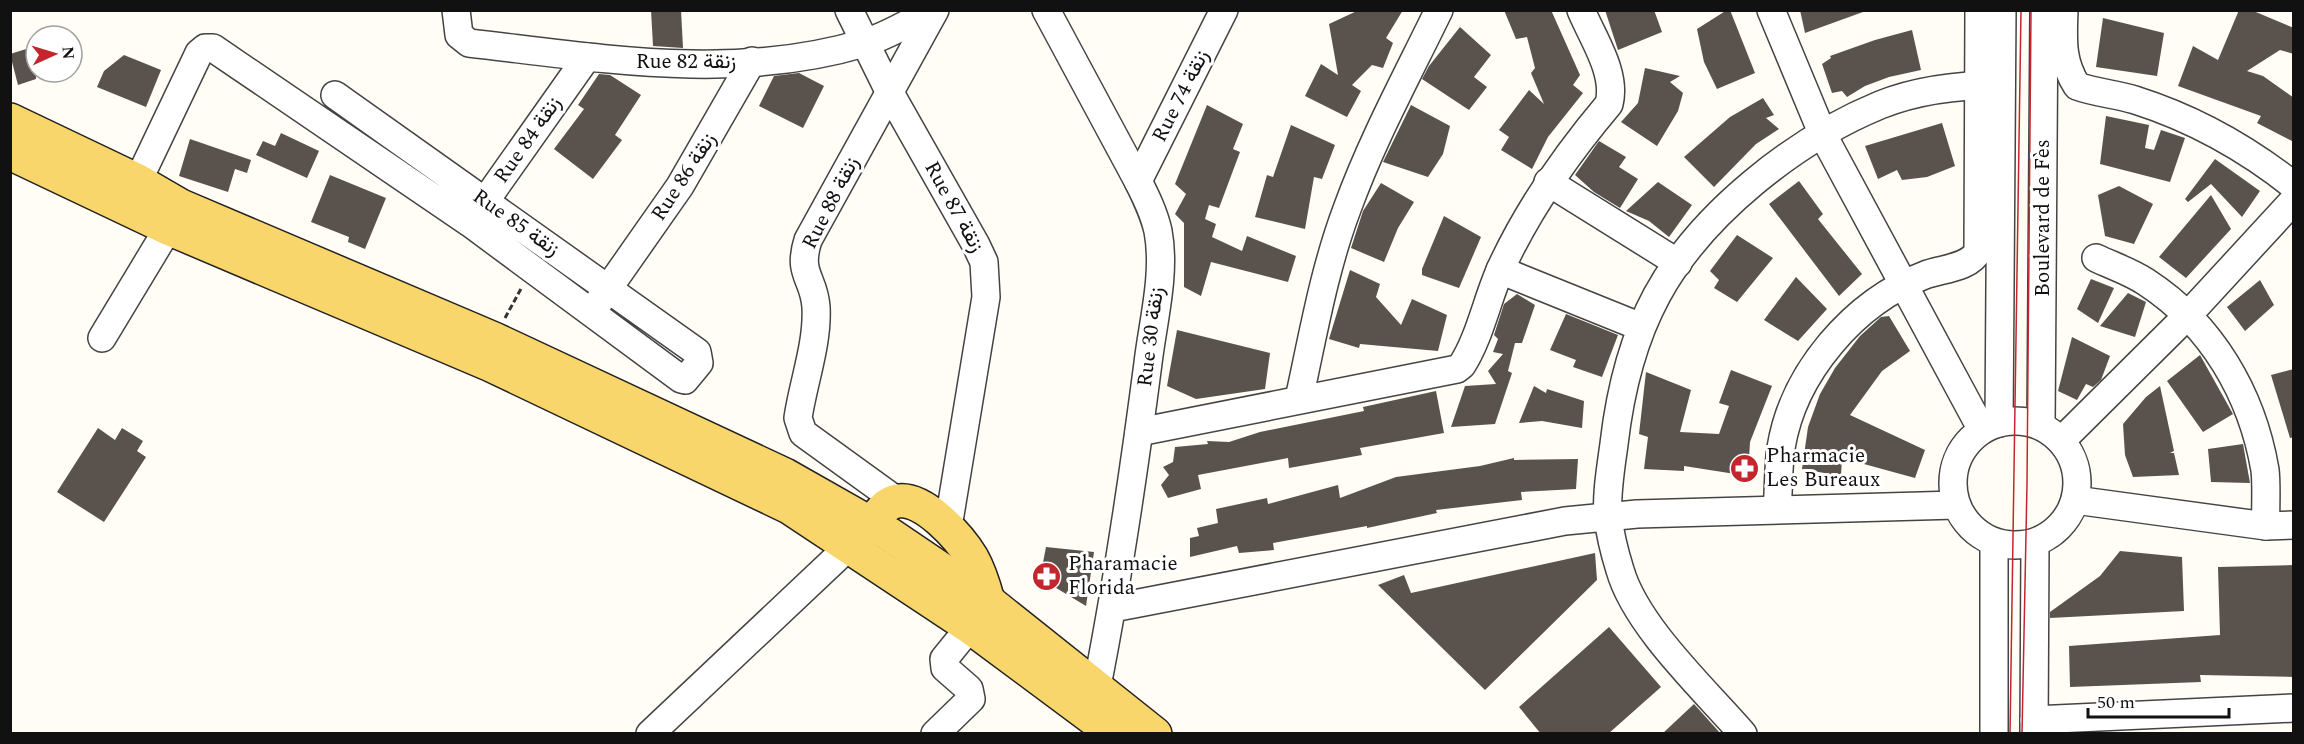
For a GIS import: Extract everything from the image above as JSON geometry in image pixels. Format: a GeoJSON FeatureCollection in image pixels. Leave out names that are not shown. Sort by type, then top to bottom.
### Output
{"type":"FeatureCollection","features":[{"type":"Feature","properties":{"kind":"main road"},"geometry":{"type":"LineString","coordinates":[[10,120],[138,181],[175,217]]}},
{"type":"Feature","properties":{"kind":"main road"},"geometry":{"type":"LineString","coordinates":[[10,153],[494,339],[785,475],[860,535],[890,534],[1114,734]]}},
{"type":"Feature","properties":{"kind":"main road"},"geometry":{"type":"LineString","coordinates":[[860,535],[878,515],[897,501],[911,501],[948,527],[973,559],[981,576],[979,614]]}},
{"type":"Feature","properties":{"kind":"main road"},"geometry":{"type":"LineString","coordinates":[[979,614],[1097,686],[1155,734]]}},
{"type":"Feature","properties":{"kind":"street","name":"Rue 82 زنقة"},"geometry":{"type":"LineString","coordinates":[[456,10],[459,35],[469,43],[639,63],[682,65],[815,55],[866,42],[935,10]]}},
{"type":"Feature","properties":{"kind":"street","name":"Rue 87 زنقة"},"geometry":{"type":"LineString","coordinates":[[849,10],[890,93],[984,262],[986,297],[948,527]]}},
{"type":"Feature","properties":{"kind":"street","name":"Rue 88 زنقة"},"geometry":{"type":"LineString","coordinates":[[897,501],[803,433],[799,427],[799,411],[815,324],[816,306],[804,272],[803,258],[808,240],[935,10]]}},
{"type":"Feature","properties":{"kind":"street","name":"Rue 30 زنقة"},"geometry":{"type":"LineString","coordinates":[[1046,10],[1138,181],[1158,232],[1159,260],[1139,432],[1113,608],[1097,686]]}},
{"type":"Feature","properties":{"kind":"street","name":"Rue 74 زنقة"},"geometry":{"type":"LineString","coordinates":[[1138,181],[1224,10]]}},
{"type":"Feature","properties":{"kind":"street"},"geometry":{"type":"LineString","coordinates":[[1299,399],[1329,265],[1347,209],[1379,130],[1439,10]]}},
{"type":"Feature","properties":{"kind":"street"},"geometry":{"type":"LineString","coordinates":[[1139,432],[1457,369],[1464,362],[1500,270],[1524,221],[1548,182],[1609,104],[1612,93],[1608,72],[1581,10]]}},
{"type":"Feature","properties":{"kind":"street"},"geometry":{"type":"LineString","coordinates":[[1771,10],[1823,135],[1904,284],[1991,426]]}},
{"type":"Feature","properties":{"kind":"street"},"geometry":{"type":"LineString","coordinates":[[1777,508],[1782,448],[1793,406],[1814,367],[1834,338],[1870,307],[1904,284],[1970,261],[1978,251],[1990,85],[1979,10]]}},
{"type":"Feature","properties":{"kind":"street","name":"Boulevard de Fès"},"geometry":{"type":"LineString","coordinates":[[1991,426],[1990,85],[2002,10]]}},
{"type":"Feature","properties":{"kind":"street","name":"Boulevard de Fès"},"geometry":{"type":"LineString","coordinates":[[2044,10],[2051,433]]}},
{"type":"Feature","properties":{"kind":"street"},"geometry":{"type":"LineString","coordinates":[[2064,10],[2062,52],[2068,72],[2077,86],[2136,100],[2225,137],[2257,156],[2294,186]]}},
{"type":"Feature","properties":{"kind":"street"},"geometry":{"type":"LineString","coordinates":[[138,181],[199,53],[205,48],[213,48],[477,212],[590,313]]}},
{"type":"Feature","properties":{"kind":"street","name":"Rue 84 زنقة"},"geometry":{"type":"LineString","coordinates":[[477,212],[586,57]]}},
{"type":"Feature","properties":{"kind":"street","name":"Rue 86 زنقة"},"geometry":{"type":"LineString","coordinates":[[590,313],[609,289],[703,150],[752,61]]}},
{"type":"Feature","properties":{"kind":"street"},"geometry":{"type":"LineString","coordinates":[[1743,734],[1642,620],[1621,573],[1608,516],[1617,416],[1626,374],[1641,327],[1658,294],[1707,227],[1791,154],[1880,106],[1907,97],[1990,85]]}},
{"type":"Feature","properties":{"kind":"street","name":"Rue 85 زنقة"},"geometry":{"type":"LineString","coordinates":[[335,95],[477,212],[609,289],[697,352],[699,363],[690,376],[683,380],[590,313]]}},
{"type":"Feature","properties":{"kind":"street"},"geometry":{"type":"LineString","coordinates":[[1548,182],[1678,264]]}},
{"type":"Feature","properties":{"kind":"street"},"geometry":{"type":"LineString","coordinates":[[2051,433],[2188,315],[2294,200]]}},
{"type":"Feature","properties":{"kind":"street"},"geometry":{"type":"LineString","coordinates":[[102,338],[175,217]]}},
{"type":"Feature","properties":{"kind":"street"},"geometry":{"type":"LineString","coordinates":[[2096,258],[2145,282],[2188,315],[2226,361],[2252,414],[2265,472],[2266,526]]}},
{"type":"Feature","properties":{"kind":"street"},"geometry":{"type":"LineString","coordinates":[[1500,270],[1641,327]]}},
{"type":"Feature","properties":{"kind":"street"},"geometry":{"type":"LineString","coordinates":[[2018,420],[2051,433],[2071,455],[2077,472],[2075,500],[2062,525],[2049,536],[2035,543],[2016,546],[1994,542],[1971,528],[1956,505],[1953,482],[1957,460],[1966,445],[1991,426],[2018,420]]}},
{"type":"Feature","properties":{"kind":"street"},"geometry":{"type":"LineString","coordinates":[[2075,500],[2266,526],[2294,525]]}},
{"type":"Feature","properties":{"kind":"street"},"geometry":{"type":"LineString","coordinates":[[1113,608],[1565,521],[1608,516],[1777,508],[1956,505]]}},
{"type":"Feature","properties":{"kind":"street"},"geometry":{"type":"LineString","coordinates":[[650,734],[860,535]]}},
{"type":"Feature","properties":{"kind":"street"},"geometry":{"type":"LineString","coordinates":[[1994,542],[1994,734]]}},
{"type":"Feature","properties":{"kind":"street"},"geometry":{"type":"LineString","coordinates":[[2035,543],[2034,727],[2217,723],[2294,708]]}},
{"type":"Feature","properties":{"kind":"street"},"geometry":{"type":"LineString","coordinates":[[935,734],[971,699],[969,689],[945,668],[944,659],[979,614]]}},
{"type":"Feature","properties":{"kind":"building"},"geometry":{"type":"Polygon","coordinates":[[[651,10],[681,10],[683,48],[653,46],[651,10]]]}},
{"type":"Feature","properties":{"kind":"building"},"geometry":{"type":"Polygon","coordinates":[[[1359,10],[1403,10],[1386,38],[1393,43],[1383,68],[1372,65],[1352,85],[1361,91],[1347,117],[1305,96],[1321,64],[1338,75],[1329,24],[1359,10]]]}},
{"type":"Feature","properties":{"kind":"building"},"geometry":{"type":"Polygon","coordinates":[[[1504,10],[1551,10],[1580,75],[1573,85],[1583,93],[1548,137],[1532,169],[1501,150],[1509,137],[1499,130],[1529,90],[1544,104],[1531,73],[1535,68],[1527,37],[1516,39],[1504,10]]]}},
{"type":"Feature","properties":{"kind":"building"},"geometry":{"type":"Polygon","coordinates":[[[1605,10],[1654,10],[1662,32],[1618,50],[1605,10]]]}},
{"type":"Feature","properties":{"kind":"building"},"geometry":{"type":"Polygon","coordinates":[[[1730,10],[1755,73],[1717,89],[1704,62],[1697,29],[1730,10]]]}},
{"type":"Feature","properties":{"kind":"building"},"geometry":{"type":"Polygon","coordinates":[[[1800,10],[1863,10],[1863,12],[1805,33],[1800,10]]]}},
{"type":"Feature","properties":{"kind":"building"},"geometry":{"type":"Polygon","coordinates":[[[2239,10],[2251,10],[2294,28],[2294,54],[2280,50],[2247,71],[2263,76],[2294,98],[2294,142],[2257,123],[2261,116],[2178,86],[2193,46],[2218,60],[2239,10]]]}},
{"type":"Feature","properties":{"kind":"building"},"geometry":{"type":"Polygon","coordinates":[[[2103,18],[2164,33],[2157,76],[2096,67],[2103,18]]]}},
{"type":"Feature","properties":{"kind":"building"},"geometry":{"type":"Polygon","coordinates":[[[1460,27],[1491,55],[1474,77],[1487,87],[1469,110],[1422,79],[1429,66],[1460,27]]]}},
{"type":"Feature","properties":{"kind":"building"},"geometry":{"type":"Polygon","coordinates":[[[1912,30],[1921,70],[1889,77],[1865,86],[1847,97],[1842,91],[1832,93],[1822,64],[1831,58],[1830,56],[1912,30]]]}},
{"type":"Feature","properties":{"kind":"building"},"geometry":{"type":"Polygon","coordinates":[[[24,50],[24,83],[18,85],[10,54],[24,50]]]}},
{"type":"Feature","properties":{"kind":"building"},"geometry":{"type":"Polygon","coordinates":[[[124,55],[161,70],[146,107],[97,87],[104,71],[124,55]]]}},
{"type":"Feature","properties":{"kind":"building"},"geometry":{"type":"Polygon","coordinates":[[[1645,68],[1680,76],[1670,82],[1683,93],[1678,111],[1657,146],[1621,122],[1638,103],[1645,68]]]}},
{"type":"Feature","properties":{"kind":"building"},"geometry":{"type":"Polygon","coordinates":[[[799,73],[824,86],[803,128],[759,106],[774,76],[799,73]]]}},
{"type":"Feature","properties":{"kind":"building"},"geometry":{"type":"Polygon","coordinates":[[[599,74],[610,75],[641,95],[615,135],[622,140],[593,179],[554,149],[584,109],[578,105],[599,74]]]}},
{"type":"Feature","properties":{"kind":"building"},"geometry":{"type":"Polygon","coordinates":[[[1763,98],[1774,115],[1766,118],[1779,129],[1756,144],[1714,187],[1684,157],[1730,117],[1763,98]]]}},
{"type":"Feature","properties":{"kind":"building"},"geometry":{"type":"Polygon","coordinates":[[[1207,105],[1243,124],[1233,149],[1240,152],[1219,208],[1209,205],[1205,219],[1216,224],[1212,237],[1242,251],[1247,236],[1296,256],[1288,282],[1211,262],[1201,296],[1184,287],[1184,223],[1175,214],[1186,194],[1175,184],[1207,105]]]}},
{"type":"Feature","properties":{"kind":"building"},"geometry":{"type":"Polygon","coordinates":[[[1411,105],[1450,126],[1443,154],[1428,177],[1383,162],[1411,105]]]}},
{"type":"Feature","properties":{"kind":"building"},"geometry":{"type":"Polygon","coordinates":[[[2106,116],[2149,125],[2145,148],[2154,150],[2161,130],[2185,138],[2170,182],[2100,164],[2106,116]]]}},
{"type":"Feature","properties":{"kind":"building"},"geometry":{"type":"Polygon","coordinates":[[[1942,123],[1955,166],[1927,177],[1902,180],[1897,170],[1878,179],[1865,146],[1942,123]]]}},
{"type":"Feature","properties":{"kind":"building"},"geometry":{"type":"Polygon","coordinates":[[[1291,125],[1335,145],[1322,179],[1314,177],[1305,229],[1255,217],[1267,175],[1273,177],[1291,125]]]}},
{"type":"Feature","properties":{"kind":"building"},"geometry":{"type":"Polygon","coordinates":[[[281,133],[319,151],[307,178],[256,155],[263,141],[275,146],[281,133]]]}},
{"type":"Feature","properties":{"kind":"building"},"geometry":{"type":"Polygon","coordinates":[[[190,139],[251,160],[247,173],[235,169],[228,192],[179,176],[190,139]]]}},
{"type":"Feature","properties":{"kind":"building"},"geometry":{"type":"Polygon","coordinates":[[[1599,141],[1626,157],[1619,167],[1638,179],[1620,208],[1594,192],[1575,175],[1599,141]]]}},
{"type":"Feature","properties":{"kind":"building"},"geometry":{"type":"Polygon","coordinates":[[[2215,159],[2260,191],[2242,217],[2211,184],[2188,202],[2185,199],[2215,159]]]}},
{"type":"Feature","properties":{"kind":"building"},"geometry":{"type":"Polygon","coordinates":[[[330,175],[386,198],[365,249],[348,242],[349,237],[311,222],[330,175]]]}},
{"type":"Feature","properties":{"kind":"building"},"geometry":{"type":"Polygon","coordinates":[[[1799,181],[1823,214],[1818,219],[1862,274],[1839,296],[1769,204],[1799,181]]]}},
{"type":"Feature","properties":{"kind":"building"},"geometry":{"type":"Polygon","coordinates":[[[1658,182],[1692,205],[1669,237],[1649,221],[1626,211],[1658,182]]]}},
{"type":"Feature","properties":{"kind":"building"},"geometry":{"type":"Polygon","coordinates":[[[1381,183],[1414,202],[1398,228],[1384,262],[1351,248],[1363,211],[1381,183]]]}},
{"type":"Feature","properties":{"kind":"building"},"geometry":{"type":"Polygon","coordinates":[[[2119,186],[2153,204],[2134,244],[2105,236],[2098,195],[2119,186]]]}},
{"type":"Feature","properties":{"kind":"building"},"geometry":{"type":"Polygon","coordinates":[[[2211,195],[2231,229],[2186,278],[2159,257],[2211,195]]]}},
{"type":"Feature","properties":{"kind":"building"},"geometry":{"type":"Polygon","coordinates":[[[1444,216],[1481,237],[1459,288],[1422,275],[1422,269],[1444,216]]]}},
{"type":"Feature","properties":{"kind":"building"},"geometry":{"type":"Polygon","coordinates":[[[1737,235],[1773,258],[1737,302],[1714,288],[1719,280],[1710,271],[1737,235]]]}},
{"type":"Feature","properties":{"kind":"building"},"geometry":{"type":"Polygon","coordinates":[[[1350,270],[1380,284],[1376,297],[1401,325],[1412,299],[1447,315],[1438,351],[1360,344],[1359,348],[1329,339],[1350,270]]]}},
{"type":"Feature","properties":{"kind":"building"},"geometry":{"type":"Polygon","coordinates":[[[1796,277],[1827,309],[1798,341],[1764,320],[1796,277]]]}},
{"type":"Feature","properties":{"kind":"building"},"geometry":{"type":"Polygon","coordinates":[[[2091,279],[2114,288],[2098,323],[2077,309],[2091,279]]]}},
{"type":"Feature","properties":{"kind":"building"},"geometry":{"type":"Polygon","coordinates":[[[2260,280],[2274,305],[2245,331],[2227,307],[2260,280]]]}},
{"type":"Feature","properties":{"kind":"building"},"geometry":{"type":"Polygon","coordinates":[[[2128,293],[2146,302],[2135,337],[2100,326],[2128,293]]]}},
{"type":"Feature","properties":{"kind":"building"},"geometry":{"type":"Polygon","coordinates":[[[1517,294],[1535,305],[1522,343],[1515,343],[1508,371],[1512,373],[1495,424],[1451,427],[1465,386],[1496,384],[1488,371],[1503,354],[1493,352],[1498,339],[1494,335],[1504,304],[1517,294]]]}},
{"type":"Feature","properties":{"kind":"building"},"geometry":{"type":"Polygon","coordinates":[[[1566,314],[1618,335],[1602,377],[1573,367],[1576,360],[1550,350],[1566,314]]]}},
{"type":"Feature","properties":{"kind":"building"},"geometry":{"type":"Polygon","coordinates":[[[1889,316],[1910,351],[1882,371],[1850,415],[1925,450],[1915,478],[1842,458],[1841,476],[1802,469],[1808,427],[1820,394],[1835,368],[1860,336],[1881,317],[1889,316]]]}},
{"type":"Feature","properties":{"kind":"building"},"geometry":{"type":"Polygon","coordinates":[[[1177,330],[1270,353],[1265,389],[1196,399],[1167,386],[1177,330]]]}},
{"type":"Feature","properties":{"kind":"building"},"geometry":{"type":"Polygon","coordinates":[[[2072,337],[2110,356],[2101,380],[2093,387],[2086,384],[2077,400],[2058,391],[2072,337]]]}},
{"type":"Feature","properties":{"kind":"building"},"geometry":{"type":"Polygon","coordinates":[[[2200,355],[2233,414],[2203,432],[2167,381],[2200,355]]]}},
{"type":"Feature","properties":{"kind":"building"},"geometry":{"type":"Polygon","coordinates":[[[2294,369],[2294,437],[2290,438],[2271,375],[2294,369]]]}},
{"type":"Feature","properties":{"kind":"building"},"geometry":{"type":"Polygon","coordinates":[[[1731,370],[1772,386],[1750,442],[1748,476],[1684,466],[1684,471],[1644,469],[1648,437],[1639,434],[1646,372],[1691,390],[1680,432],[1719,434],[1729,406],[1719,403],[1731,370]]]}},
{"type":"Feature","properties":{"kind":"building"},"geometry":{"type":"Polygon","coordinates":[[[1534,386],[1546,393],[1547,389],[1584,401],[1582,428],[1542,421],[1519,423],[1534,386]]]}},
{"type":"Feature","properties":{"kind":"building"},"geometry":{"type":"Polygon","coordinates":[[[2160,386],[2174,451],[2170,453],[2174,453],[2179,475],[2133,477],[2125,455],[2123,424],[2146,397],[2160,386]]]}},
{"type":"Feature","properties":{"kind":"building"},"geometry":{"type":"Polygon","coordinates":[[[1436,391],[1444,433],[1360,448],[1362,455],[1289,468],[1288,458],[1198,475],[1201,489],[1168,498],[1161,485],[1169,475],[1163,467],[1173,462],[1175,447],[1208,444],[1207,441],[1229,442],[1260,432],[1364,411],[1363,407],[1436,391]]]}},
{"type":"Feature","properties":{"kind":"building"},"geometry":{"type":"Polygon","coordinates":[[[98,428],[115,440],[122,428],[143,441],[137,451],[146,457],[104,522],[57,492],[98,428]]]}},
{"type":"Feature","properties":{"kind":"building"},"geometry":{"type":"Polygon","coordinates":[[[2243,444],[2250,483],[2211,482],[2208,449],[2243,444]]]}},
{"type":"Feature","properties":{"kind":"building"},"geometry":{"type":"Polygon","coordinates":[[[1514,458],[1514,460],[1578,459],[1576,489],[1521,492],[1522,500],[1436,510],[1437,513],[1367,528],[1367,526],[1273,543],[1274,550],[1239,553],[1237,546],[1190,557],[1190,538],[1199,536],[1197,528],[1218,523],[1216,509],[1267,498],[1268,504],[1338,485],[1340,498],[1396,477],[1480,466],[1514,458]]]}},
{"type":"Feature","properties":{"kind":"building"},"geometry":{"type":"Polygon","coordinates":[[[1046,547],[1094,552],[1086,606],[1043,580],[1041,573],[1046,547]]]}},
{"type":"Feature","properties":{"kind":"building"},"geometry":{"type":"Polygon","coordinates":[[[2120,551],[2182,557],[2184,611],[2050,618],[2050,612],[2100,576],[2120,551]]]}},
{"type":"Feature","properties":{"kind":"building"},"geometry":{"type":"Polygon","coordinates":[[[1595,553],[1597,580],[1485,690],[1378,585],[1404,575],[1411,593],[1595,553]]]}},
{"type":"Feature","properties":{"kind":"building"},"geometry":{"type":"Polygon","coordinates":[[[2294,565],[2294,677],[2200,675],[2201,682],[2070,687],[2069,646],[2220,635],[2218,567],[2294,565]]]}},
{"type":"Feature","properties":{"kind":"building"},"geometry":{"type":"Polygon","coordinates":[[[1609,627],[1661,687],[1608,734],[1541,734],[1519,707],[1609,627]]]}},
{"type":"Feature","properties":{"kind":"building"},"geometry":{"type":"Polygon","coordinates":[[[1694,704],[1721,734],[1662,734],[1694,704]]]}},
{"type":"Feature","properties":{"kind":"tram line"},"geometry":{"type":"LineString","coordinates":[[2010,734],[2021,10]]}},
{"type":"Feature","properties":{"kind":"tram line"},"geometry":{"type":"LineString","coordinates":[[2022,734],[2027,484],[2031,10]]}},
{"type":"Feature","properties":{"kind":"place","name":"Pharmacie Les Bureaux"},"geometry":{"type":"Point","coordinates":[1745,468]}},
{"type":"Feature","properties":{"kind":"place","name":"Pharamacie Florida"},"geometry":{"type":"Point","coordinates":[1047,576]}}]}
